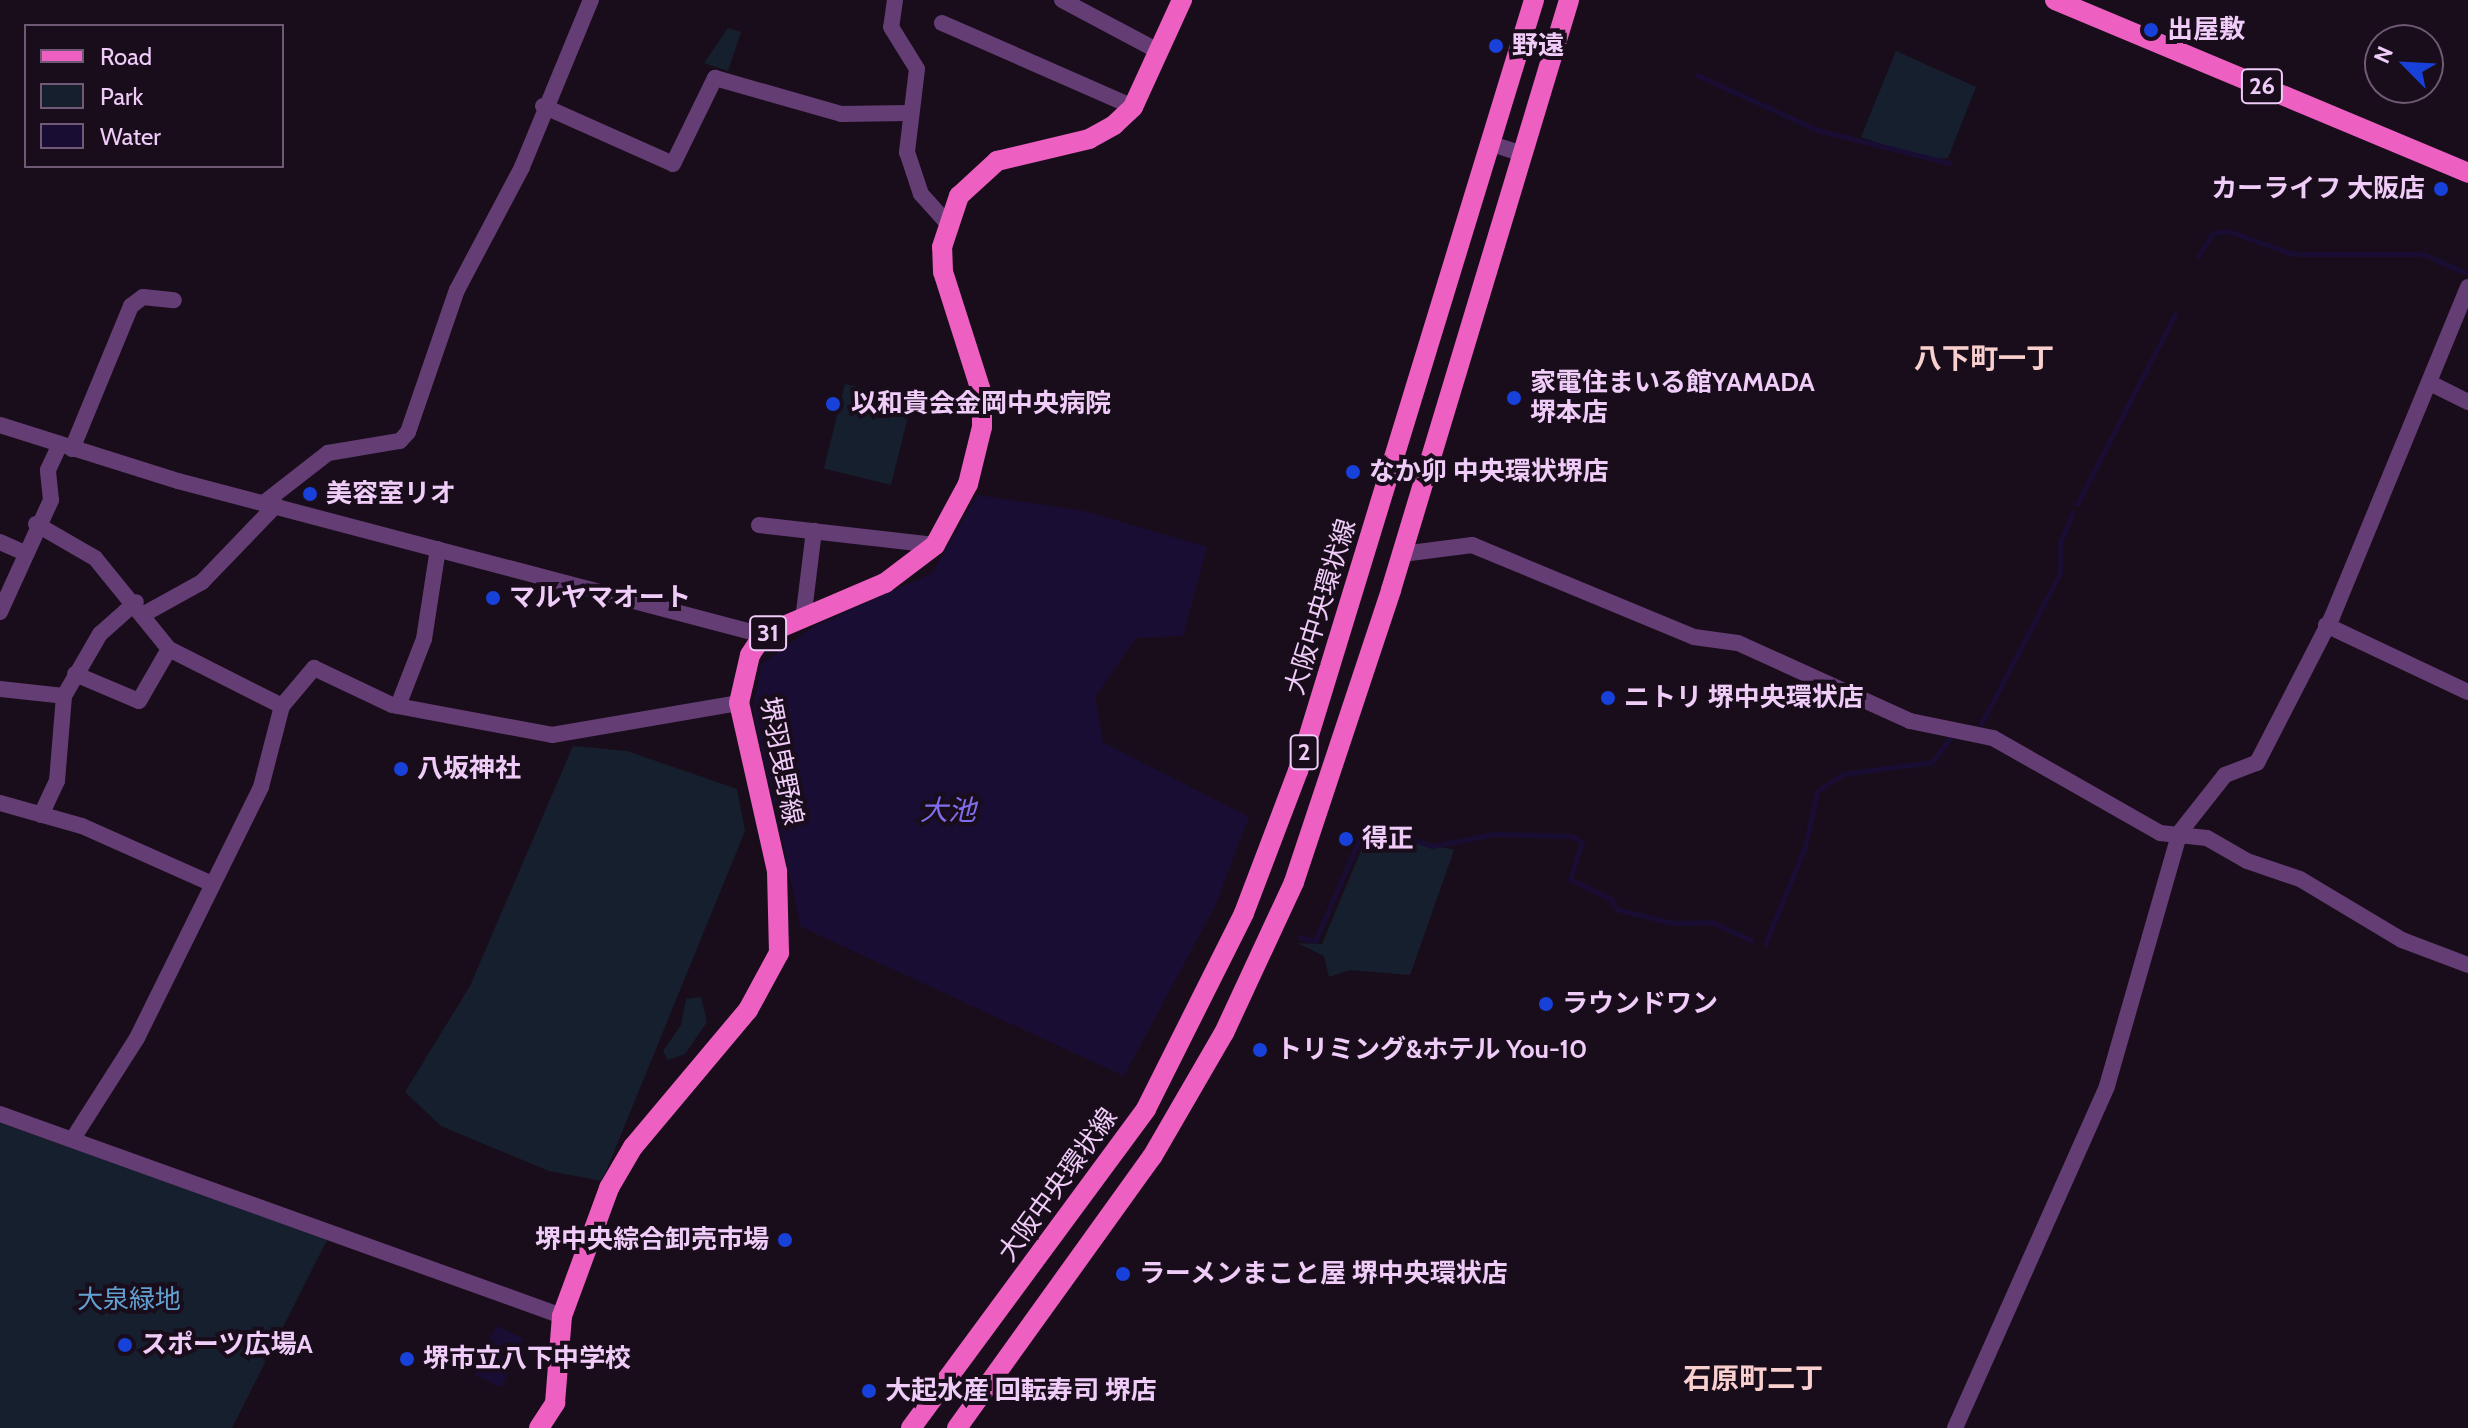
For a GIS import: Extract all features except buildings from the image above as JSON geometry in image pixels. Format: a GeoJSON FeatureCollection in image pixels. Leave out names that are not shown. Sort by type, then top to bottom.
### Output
{"type":"FeatureCollection","features":[{"type":"Feature","properties":{"kind":"main road","name":"31"},"geometry":{"type":"LineString","coordinates":[[763,635],[885,583],[935,545],[968,484],[982,427],[982,394],[943,272],[947,223],[959,196],[997,161],[1089,139],[1133,107],[1182,0]]}},
{"type":"Feature","properties":{"kind":"main road","name":"大阪中央環状線"},"geometry":{"type":"LineString","coordinates":[[911,1428],[1146,1109],[1232,941],[1298,771],[1534,0]]}},
{"type":"Feature","properties":{"kind":"main road","name":"2"},"geometry":{"type":"LineString","coordinates":[[957,1428],[1152,1157],[1251,981],[1294,882],[1402,554],[1569,0]]}},
{"type":"Feature","properties":{"kind":"main road","name":"26"},"geometry":{"type":"LineString","coordinates":[[2055,0],[2468,173]]}},
{"type":"Feature","properties":{"kind":"main road","name":"堺羽曳野線"},"geometry":{"type":"LineString","coordinates":[[539,1428],[555,1403],[562,1316],[584,1244],[633,1147],[709,1064],[779,953],[777,871],[739,703],[750,655],[763,635]]}},
{"type":"Feature","properties":{"kind":"street"},"geometry":{"type":"LineString","coordinates":[[41,815],[57,781],[64,696],[100,634],[141,608],[202,582],[270,504],[328,453],[400,441],[408,432],[457,290],[522,167],[543,106],[591,0]]}},
{"type":"Feature","properties":{"kind":"street"},"geometry":{"type":"LineString","coordinates":[[895,0],[891,27],[917,69],[908,113],[907,152],[921,194],[947,223]]}},
{"type":"Feature","properties":{"kind":"street"},"geometry":{"type":"LineString","coordinates":[[1062,0],[1158,51]]}},
{"type":"Feature","properties":{"kind":"street"},"geometry":{"type":"LineString","coordinates":[[942,23],[1133,107]]}},
{"type":"Feature","properties":{"kind":"street"},"geometry":{"type":"LineString","coordinates":[[543,106],[673,164],[715,78],[841,114],[908,113]]}},
{"type":"Feature","properties":{"kind":"street"},"geometry":{"type":"LineString","coordinates":[[1492,144],[1522,154]]}},
{"type":"Feature","properties":{"kind":"street"},"geometry":{"type":"LineString","coordinates":[[1955,1428],[2107,1086],[2180,832],[2225,775],[2257,763],[2326,625],[2432,384],[2468,287]]}},
{"type":"Feature","properties":{"kind":"street"},"geometry":{"type":"LineString","coordinates":[[0,612],[22,552],[51,500],[48,470],[66,448],[131,306],[143,297],[174,300]]}},
{"type":"Feature","properties":{"kind":"street"},"geometry":{"type":"LineString","coordinates":[[2432,384],[2468,402]]}},
{"type":"Feature","properties":{"kind":"street"},"geometry":{"type":"LineString","coordinates":[[0,425],[66,448],[763,635]]}},
{"type":"Feature","properties":{"kind":"street"},"geometry":{"type":"LineString","coordinates":[[36,524],[95,558],[141,608],[169,649],[282,706]]}},
{"type":"Feature","properties":{"kind":"street"},"geometry":{"type":"LineString","coordinates":[[759,525],[935,545]]}},
{"type":"Feature","properties":{"kind":"street"},"geometry":{"type":"LineString","coordinates":[[803,620],[814,531]]}},
{"type":"Feature","properties":{"kind":"street"},"geometry":{"type":"LineString","coordinates":[[0,542],[22,552]]}},
{"type":"Feature","properties":{"kind":"street"},"geometry":{"type":"LineString","coordinates":[[1402,554],[1472,545],[1516,559],[1694,637],[1738,643],[1910,721],[1993,738],[2160,833],[2180,832],[2300,879],[2402,940],[2468,965]]}},
{"type":"Feature","properties":{"kind":"street"},"geometry":{"type":"LineString","coordinates":[[398,706],[424,639],[438,549]]}},
{"type":"Feature","properties":{"kind":"street"},"geometry":{"type":"LineString","coordinates":[[2326,625],[2468,692]]}},
{"type":"Feature","properties":{"kind":"street"},"geometry":{"type":"LineString","coordinates":[[75,674],[139,701],[169,649]]}},
{"type":"Feature","properties":{"kind":"street"},"geometry":{"type":"LineString","coordinates":[[74,1137],[137,1038],[261,787],[282,706],[314,668],[398,706],[552,735],[739,703]]}},
{"type":"Feature","properties":{"kind":"street"},"geometry":{"type":"LineString","coordinates":[[1,686],[64,696]]}},
{"type":"Feature","properties":{"kind":"street"},"geometry":{"type":"LineString","coordinates":[[0,803],[82,826],[212,884]]}},
{"type":"Feature","properties":{"kind":"street"},"geometry":{"type":"LineString","coordinates":[[0,1114],[74,1137],[562,1316]]}},
{"type":"Feature","properties":{"kind":"green space"},"geometry":{"type":"Polygon","coordinates":[[[728,28],[741,32],[728,71],[704,63],[728,28]]]}},
{"type":"Feature","properties":{"kind":"green space"},"geometry":{"type":"Polygon","coordinates":[[[1896,51],[1976,87],[1948,158],[1924,159],[1861,137],[1896,51]]]}},
{"type":"Feature","properties":{"kind":"green space"},"geometry":{"type":"Polygon","coordinates":[[[845,384],[912,401],[891,485],[824,468],[845,384]]]}},
{"type":"Feature","properties":{"kind":"green space"},"geometry":{"type":"Polygon","coordinates":[[[573,746],[627,751],[737,789],[745,831],[602,1181],[549,1171],[441,1126],[405,1092],[470,986],[573,746]]]}},
{"type":"Feature","properties":{"kind":"green space"},"geometry":{"type":"Polygon","coordinates":[[[1390,835],[1454,850],[1410,975],[1350,970],[1329,977],[1324,956],[1297,943],[1322,944],[1367,836],[1390,835]]]}},
{"type":"Feature","properties":{"kind":"green space"},"geometry":{"type":"Polygon","coordinates":[[[701,997],[707,1022],[685,1054],[668,1060],[663,1051],[681,1025],[686,999],[701,997]]]}},
{"type":"Feature","properties":{"kind":"green space","name":"大泉緑地"},"geometry":{"type":"Polygon","coordinates":[[[0,1123],[328,1238],[232,1428],[0,1428],[0,1123]]]}},
{"type":"Feature","properties":{"kind":"water","name":"大池"},"geometry":{"type":"Polygon","coordinates":[[[977,495],[1085,511],[1207,547],[1183,636],[1136,638],[1095,697],[1103,742],[1249,817],[1215,906],[1124,1076],[801,927],[753,709],[761,664],[815,626],[932,573],[977,495]]]}},
{"type":"Feature","properties":{"kind":"water"},"geometry":{"type":"Polygon","coordinates":[[[496,1326],[523,1338],[501,1388],[474,1375],[496,1326]]]}},
{"type":"Feature","properties":{"kind":"waterway"},"geometry":{"type":"LineString","coordinates":[[1697,75],[1817,130],[1949,163]]}},
{"type":"Feature","properties":{"kind":"waterway"},"geometry":{"type":"LineString","coordinates":[[2198,256],[2213,233],[2228,231],[2293,254],[2423,254],[2464,272]]}},
{"type":"Feature","properties":{"kind":"waterway"},"geometry":{"type":"LineString","coordinates":[[2077,504],[2175,314]]}},
{"type":"Feature","properties":{"kind":"waterway"},"geometry":{"type":"LineString","coordinates":[[1981,724],[2060,573],[2060,543],[2073,513]]}},
{"type":"Feature","properties":{"kind":"waterway"},"geometry":{"type":"LineString","coordinates":[[1765,944],[1805,847],[1817,791],[1843,774],[1932,762],[1952,735]]}},
{"type":"Feature","properties":{"kind":"waterway"},"geometry":{"type":"LineString","coordinates":[[1299,937],[1315,941],[1362,833],[1386,830],[1432,846],[1494,834],[1571,836],[1582,842],[1570,879],[1611,899],[1616,909],[1672,923],[1711,922],[1751,940]]}},
{"type":"Feature","properties":{"kind":"place","name":"出屋敷"},"geometry":{"type":"Point","coordinates":[2151,30]}},
{"type":"Feature","properties":{"kind":"place","name":"野遠"},"geometry":{"type":"Point","coordinates":[1496,46]}},
{"type":"Feature","properties":{"kind":"place","name":"カーライフ 大阪店"},"geometry":{"type":"Point","coordinates":[2441,189]}},
{"type":"Feature","properties":{"kind":"place","name":"家電住まいる館YAMADA 堺本店"},"geometry":{"type":"Point","coordinates":[1514,398]}},
{"type":"Feature","properties":{"kind":"place","name":"以和貴会金岡中央病院"},"geometry":{"type":"Point","coordinates":[833,404]}},
{"type":"Feature","properties":{"kind":"place","name":"なか卯 中央環状堺店"},"geometry":{"type":"Point","coordinates":[1353,472]}},
{"type":"Feature","properties":{"kind":"place","name":"美容室リオ"},"geometry":{"type":"Point","coordinates":[310,494]}},
{"type":"Feature","properties":{"kind":"place","name":"マルヤマオート"},"geometry":{"type":"Point","coordinates":[493,598]}},
{"type":"Feature","properties":{"kind":"place","name":"ニトリ 堺中央環状店"},"geometry":{"type":"Point","coordinates":[1608,698]}},
{"type":"Feature","properties":{"kind":"place","name":"八坂神社"},"geometry":{"type":"Point","coordinates":[401,769]}},
{"type":"Feature","properties":{"kind":"place","name":"得正"},"geometry":{"type":"Point","coordinates":[1346,839]}},
{"type":"Feature","properties":{"kind":"place","name":"ラウンドワン"},"geometry":{"type":"Point","coordinates":[1546,1004]}},
{"type":"Feature","properties":{"kind":"place","name":"トリミング&ホテル You-10"},"geometry":{"type":"Point","coordinates":[1260,1050]}},
{"type":"Feature","properties":{"kind":"place","name":"堺中央綜合卸売市場"},"geometry":{"type":"Point","coordinates":[785,1240]}},
{"type":"Feature","properties":{"kind":"place","name":"ラーメンまこと屋 堺中央環状店"},"geometry":{"type":"Point","coordinates":[1123,1274]}},
{"type":"Feature","properties":{"kind":"place","name":"スポーツ広場A"},"geometry":{"type":"Point","coordinates":[125,1345]}},
{"type":"Feature","properties":{"kind":"place","name":"堺市立八下中学校"},"geometry":{"type":"Point","coordinates":[407,1359]}},
{"type":"Feature","properties":{"kind":"place","name":"大起水産 回転寿司 堺店"},"geometry":{"type":"Point","coordinates":[869,1391]}},
{"type":"Feature","properties":{"kind":"district","name":"八下町一丁"},"geometry":{"type":"Point","coordinates":[1984,358]}},
{"type":"Feature","properties":{"kind":"district","name":"石原町二丁"},"geometry":{"type":"Point","coordinates":[1753,1378]}}]}
